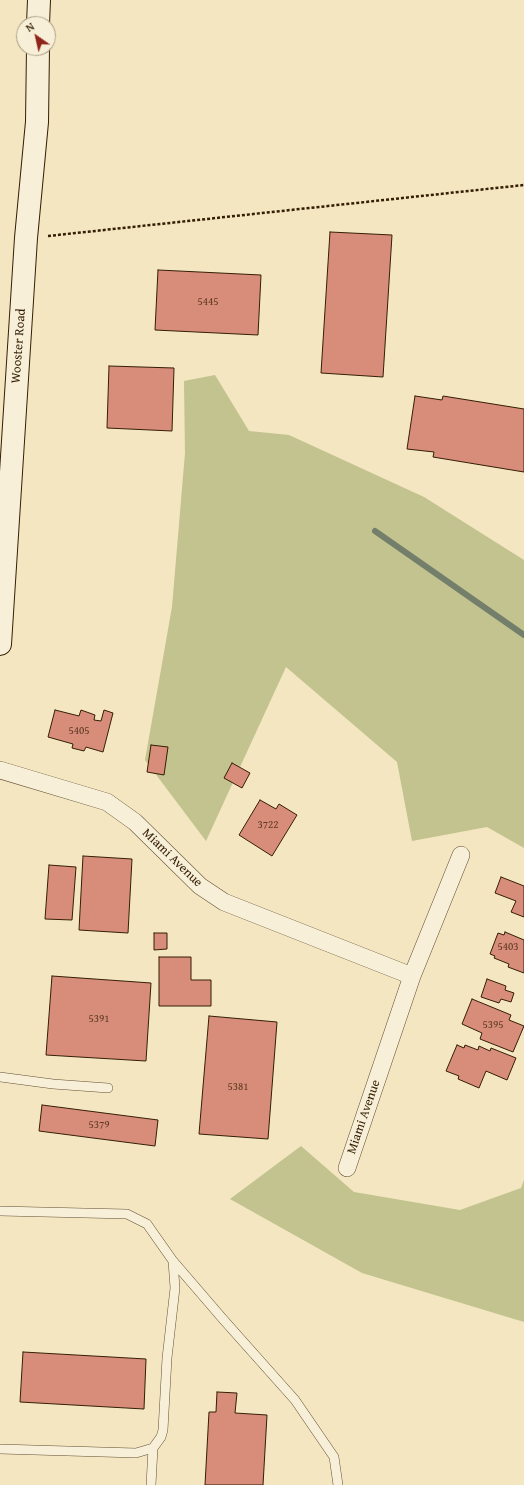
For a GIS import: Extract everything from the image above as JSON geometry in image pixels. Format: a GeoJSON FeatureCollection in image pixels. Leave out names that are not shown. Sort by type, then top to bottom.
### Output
{"type":"FeatureCollection","features":[{"type":"Feature","properties":{"kind":"street"},"geometry":{"type":"LineString","coordinates":[[38,16],[39,0]]}},
{"type":"Feature","properties":{"kind":"street","name":"Wooster Road"},"geometry":{"type":"LineString","coordinates":[[0,644],[26,238],[37,122],[38,56]]}},
{"type":"Feature","properties":{"kind":"street","name":"Miami Avenue"},"geometry":{"type":"LineString","coordinates":[[0,770],[107,802],[135,822],[200,886],[224,902],[412,976]]}},
{"type":"Feature","properties":{"kind":"street","name":"Miami Avenue"},"geometry":{"type":"LineString","coordinates":[[347,1168],[412,976],[462,855]]}},
{"type":"Feature","properties":{"kind":"lane"},"geometry":{"type":"LineString","coordinates":[[0,1077],[53,1084],[108,1088]]}},
{"type":"Feature","properties":{"kind":"lane"},"geometry":{"type":"LineString","coordinates":[[0,1211],[127,1214],[147,1224],[173,1261],[295,1400],[334,1457],[338,1485]]}},
{"type":"Feature","properties":{"kind":"lane"},"geometry":{"type":"LineString","coordinates":[[151,1485],[153,1448],[161,1437],[163,1430],[167,1358],[175,1288],[173,1261]]}},
{"type":"Feature","properties":{"kind":"lane"},"geometry":{"type":"LineString","coordinates":[[0,1449],[136,1454],[153,1448]]}},
{"type":"Feature","properties":{"kind":"path"},"geometry":{"type":"LineString","coordinates":[[26,238],[524,185]]}},
{"type":"Feature","properties":{"kind":"green space"},"geometry":{"type":"Polygon","coordinates":[[[215,375],[249,431],[289,435],[424,497],[524,560],[524,848],[487,827],[412,841],[397,762],[286,667],[206,841],[145,760],[172,607],[185,453],[184,381],[215,375]]]}},
{"type":"Feature","properties":{"kind":"green space"},"geometry":{"type":"Polygon","coordinates":[[[301,1146],[354,1192],[460,1210],[521,1188],[524,1180],[524,1322],[362,1273],[230,1199],[301,1146]]]}},
{"type":"Feature","properties":{"kind":"building"},"geometry":{"type":"Polygon","coordinates":[[[330,232],[392,235],[383,377],[321,373],[330,232]]]}},
{"type":"Feature","properties":{"kind":"building"},"geometry":{"type":"Polygon","coordinates":[[[158,270],[261,275],[258,335],[155,330],[158,270]]]}},
{"type":"Feature","properties":{"kind":"building"},"geometry":{"type":"Polygon","coordinates":[[[109,366],[174,368],[172,431],[107,428],[109,366]]]}},
{"type":"Feature","properties":{"kind":"building"},"geometry":{"type":"Polygon","coordinates":[[[415,396],[442,400],[443,396],[524,409],[524,472],[433,457],[434,452],[407,449],[415,396]]]}},
{"type":"Feature","properties":{"kind":"building"},"geometry":{"type":"Polygon","coordinates":[[[55,710],[79,716],[81,710],[95,715],[94,720],[101,721],[104,710],[113,713],[103,752],[86,747],[84,751],[72,748],[73,744],[48,737],[55,710]]]}},
{"type":"Feature","properties":{"kind":"building"},"geometry":{"type":"Polygon","coordinates":[[[151,745],[168,747],[164,775],[147,772],[151,745]]]}},
{"type":"Feature","properties":{"kind":"building"},"geometry":{"type":"Polygon","coordinates":[[[232,763],[250,773],[242,788],[224,778],[232,763]]]}},
{"type":"Feature","properties":{"kind":"building"},"geometry":{"type":"Polygon","coordinates":[[[260,800],[276,809],[279,804],[297,815],[272,856],[239,835],[260,800]]]}},
{"type":"Feature","properties":{"kind":"building"},"geometry":{"type":"Polygon","coordinates":[[[83,856],[132,859],[128,933],[79,930],[83,856]]]}},
{"type":"Feature","properties":{"kind":"building"},"geometry":{"type":"Polygon","coordinates":[[[49,865],[76,867],[72,920],[45,919],[49,865]]]}},
{"type":"Feature","properties":{"kind":"building"},"geometry":{"type":"Polygon","coordinates":[[[501,877],[524,886],[524,917],[511,912],[516,901],[495,893],[501,877]]]}},
{"type":"Feature","properties":{"kind":"building"},"geometry":{"type":"Polygon","coordinates":[[[505,932],[524,940],[524,973],[508,967],[509,964],[494,958],[495,956],[490,954],[498,933],[504,935],[505,932]]]}},
{"type":"Feature","properties":{"kind":"building"},"geometry":{"type":"Polygon","coordinates":[[[154,933],[167,933],[167,949],[154,950],[154,933]]]}},
{"type":"Feature","properties":{"kind":"building"},"geometry":{"type":"Polygon","coordinates":[[[159,957],[191,957],[191,980],[211,980],[211,1006],[159,1006],[159,957]]]}},
{"type":"Feature","properties":{"kind":"building"},"geometry":{"type":"Polygon","coordinates":[[[52,976],[151,983],[146,1061],[46,1055],[52,976]]]}},
{"type":"Feature","properties":{"kind":"building"},"geometry":{"type":"Polygon","coordinates":[[[487,979],[506,986],[505,990],[514,993],[511,1002],[501,999],[499,1003],[481,997],[487,979]]]}},
{"type":"Feature","properties":{"kind":"building"},"geometry":{"type":"Polygon","coordinates":[[[472,999],[511,1015],[509,1020],[524,1026],[513,1052],[480,1039],[482,1033],[462,1024],[472,999]]]}},
{"type":"Feature","properties":{"kind":"building"},"geometry":{"type":"Polygon","coordinates":[[[209,1016],[277,1022],[268,1139],[199,1134],[209,1016]]]}},
{"type":"Feature","properties":{"kind":"building"},"geometry":{"type":"Polygon","coordinates":[[[457,1045],[464,1048],[465,1045],[478,1050],[479,1046],[490,1051],[491,1048],[516,1058],[507,1080],[486,1071],[479,1088],[458,1079],[459,1076],[446,1071],[457,1045]]]}},
{"type":"Feature","properties":{"kind":"building"},"geometry":{"type":"Polygon","coordinates":[[[42,1105],[158,1120],[155,1146],[39,1131],[42,1105]]]}},
{"type":"Feature","properties":{"kind":"building"},"geometry":{"type":"Polygon","coordinates":[[[23,1352],[146,1359],[144,1409],[20,1402],[23,1352]]]}},
{"type":"Feature","properties":{"kind":"building"},"geometry":{"type":"Polygon","coordinates":[[[217,1392],[237,1393],[235,1413],[267,1415],[263,1485],[205,1485],[209,1412],[216,1412],[217,1392]]]}},
{"type":"Feature","properties":{"kind":"waterway"},"geometry":{"type":"LineString","coordinates":[[375,531],[524,635]]}}]}
